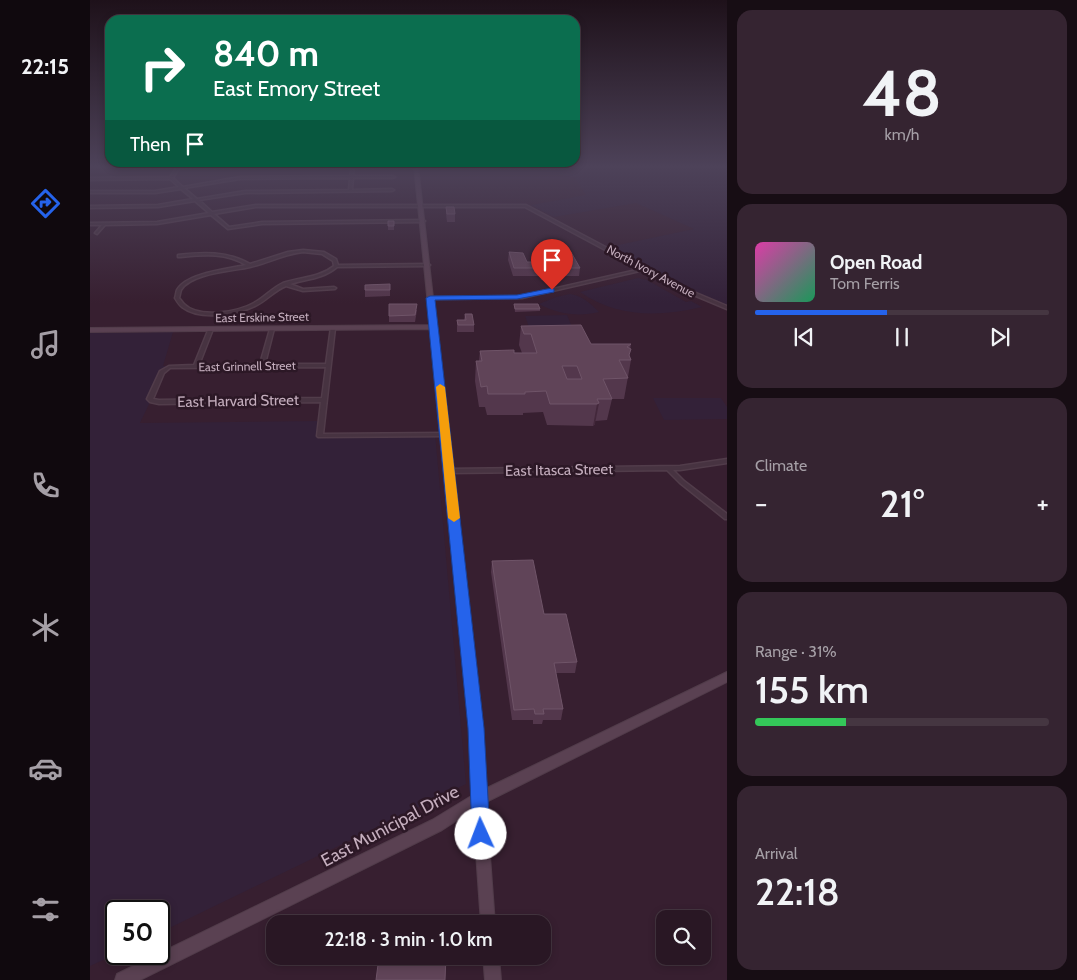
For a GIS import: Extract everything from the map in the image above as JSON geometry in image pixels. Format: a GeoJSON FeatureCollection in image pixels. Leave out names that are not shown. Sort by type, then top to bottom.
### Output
{"type":"FeatureCollection","features":[{"type":"Feature","properties":{"kind":"main road"},"geometry":{"type":"LineString","coordinates":[[422,212],[476,728],[487,915]]}},
{"type":"Feature","properties":{"kind":"main road","name":"East Erskine Street"},"geometry":{"type":"LineString","coordinates":[[90,330],[434,327]]}},
{"type":"Feature","properties":{"kind":"main road","name":"East Municipal Drive"},"geometry":{"type":"LineString","coordinates":[[123,980],[436,825],[480,798],[727,677]]}},
{"type":"Feature","properties":{"kind":"main road"},"geometry":{"type":"LineString","coordinates":[[492,965],[493,980]]}},
{"type":"Feature","properties":{"kind":"street","name":"North Ivory Avenue"},"geometry":{"type":"LineString","coordinates":[[90,224],[157,222],[220,212]]}},
{"type":"Feature","properties":{"kind":"street","name":"North Ivory Avenue"},"geometry":{"type":"LineString","coordinates":[[539,212],[689,292],[727,308]]}},
{"type":"Feature","properties":{"kind":"street"},"geometry":{"type":"LineString","coordinates":[[211,213],[228,228],[262,223],[423,221]]}},
{"type":"Feature","properties":{"kind":"street"},"geometry":{"type":"LineString","coordinates":[[97,233],[105,224]]}},
{"type":"Feature","properties":{"kind":"street"},"geometry":{"type":"LineString","coordinates":[[336,265],[334,258],[326,254],[303,251],[284,253],[250,266],[211,273],[192,279],[178,290],[176,295],[184,307],[195,311],[224,314],[254,305],[270,292],[285,284],[322,274],[336,265],[428,264]]}},
{"type":"Feature","properties":{"kind":"street"},"geometry":{"type":"LineString","coordinates":[[179,256],[222,253],[237,257],[250,266]]}},
{"type":"Feature","properties":{"kind":"street"},"geometry":{"type":"LineString","coordinates":[[430,298],[522,297],[645,269]]}},
{"type":"Feature","properties":{"kind":"street"},"geometry":{"type":"LineString","coordinates":[[285,284],[303,290],[334,288]]}},
{"type":"Feature","properties":{"kind":"street"},"geometry":{"type":"LineString","coordinates":[[262,365],[272,328]]}},
{"type":"Feature","properties":{"kind":"street"},"geometry":{"type":"LineString","coordinates":[[333,328],[320,436],[446,435]]}},
{"type":"Feature","properties":{"kind":"street"},"geometry":{"type":"LineString","coordinates":[[196,366],[211,329]]}},
{"type":"Feature","properties":{"kind":"street","name":"East Grinnell Street"},"geometry":{"type":"LineString","coordinates":[[152,401],[151,398],[156,384],[166,368],[328,365]]}},
{"type":"Feature","properties":{"kind":"street","name":"East Harvard Street"},"geometry":{"type":"LineString","coordinates":[[152,401],[324,400]]}},
{"type":"Feature","properties":{"kind":"street"},"geometry":{"type":"LineString","coordinates":[[668,468],[727,461]]}},
{"type":"Feature","properties":{"kind":"street"},"geometry":{"type":"LineString","coordinates":[[668,468],[682,482],[727,517]]}},
{"type":"Feature","properties":{"kind":"street","name":"East Itasca Street"},"geometry":{"type":"LineString","coordinates":[[449,471],[668,468]]}},
{"type":"Feature","properties":{"kind":"shaded area"},"geometry":{"type":"Polygon","coordinates":[[[544,212],[585,212],[554,217],[544,212]]]}},
{"type":"Feature","properties":{"kind":"shaded area"},"geometry":{"type":"Polygon","coordinates":[[[655,212],[727,212],[727,306],[685,288],[609,247],[694,229],[655,212]]]}},
{"type":"Feature","properties":{"kind":"shaded area"},"geometry":{"type":"Polygon","coordinates":[[[638,278],[647,280],[686,302],[691,301],[702,307],[670,313],[639,313],[609,307],[594,301],[580,292],[638,278]]]}},
{"type":"Feature","properties":{"kind":"shaded area"},"geometry":{"type":"Polygon","coordinates":[[[570,294],[583,298],[599,312],[568,314],[539,304],[570,294]]]}},
{"type":"Feature","properties":{"kind":"shaded area"},"geometry":{"type":"Polygon","coordinates":[[[567,315],[572,327],[529,327],[525,316],[567,315]]]}},
{"type":"Feature","properties":{"kind":"shaded area"},"geometry":{"type":"Polygon","coordinates":[[[173,332],[163,366],[167,366],[140,423],[317,421],[324,434],[435,433],[466,784],[170,928],[170,900],[105,900],[105,959],[90,966],[90,333],[173,332]]]}},
{"type":"Feature","properties":{"kind":"shaded area"},"geometry":{"type":"Polygon","coordinates":[[[653,398],[721,398],[727,407],[727,419],[664,420],[653,398]]]}},
{"type":"Feature","properties":{"kind":"building"},"geometry":{"type":"Polygon","coordinates":[[[447,212],[455,212],[455,214],[447,214],[447,212]]]}},
{"type":"Feature","properties":{"kind":"building"},"geometry":{"type":"Polygon","coordinates":[[[388,221],[394,221],[394,226],[388,226],[388,221]]]}},
{"type":"Feature","properties":{"kind":"building"},"geometry":{"type":"Polygon","coordinates":[[[509,252],[523,253],[527,262],[562,262],[558,253],[571,252],[580,268],[549,268],[551,273],[542,272],[541,268],[514,268],[509,252]]]}},
{"type":"Feature","properties":{"kind":"building"},"geometry":{"type":"Polygon","coordinates":[[[390,284],[390,290],[365,290],[365,285],[390,284]]]}},
{"type":"Feature","properties":{"kind":"building"},"geometry":{"type":"Polygon","coordinates":[[[389,304],[417,304],[415,315],[389,316],[389,304]]]}},
{"type":"Feature","properties":{"kind":"building"},"geometry":{"type":"Polygon","coordinates":[[[514,304],[538,304],[540,309],[515,309],[514,304]]]}},
{"type":"Feature","properties":{"kind":"building"},"geometry":{"type":"Polygon","coordinates":[[[465,314],[472,314],[474,325],[458,325],[457,320],[466,320],[465,314]]]}},
{"type":"Feature","properties":{"kind":"building"},"geometry":{"type":"Polygon","coordinates":[[[581,325],[591,344],[631,344],[627,347],[631,349],[629,355],[631,360],[619,360],[628,378],[603,379],[612,399],[597,399],[599,403],[597,404],[550,404],[546,391],[525,392],[525,394],[488,394],[487,386],[481,387],[476,361],[482,361],[480,351],[514,350],[514,353],[537,353],[531,334],[524,334],[521,326],[581,325]],[[562,366],[567,379],[582,379],[577,366],[562,366]]]}},
{"type":"Feature","properties":{"kind":"building"},"geometry":{"type":"Polygon","coordinates":[[[533,560],[544,614],[566,614],[577,662],[554,663],[563,709],[543,709],[544,714],[535,714],[534,709],[514,710],[492,561],[533,560]]]}},
{"type":"Feature","properties":{"kind":"building"},"geometry":{"type":"Polygon","coordinates":[[[378,965],[446,965],[445,980],[376,980],[378,965]]]}},
{"type":"Feature","properties":{"kind":"slow traffic"},"geometry":{"type":"LineString","coordinates":[[440,387],[454,518]]}},
{"type":"Feature","properties":{"kind":"route"},"geometry":{"type":"LineString","coordinates":[[481,834],[476,728],[430,298],[517,297],[552,290]]}}]}
